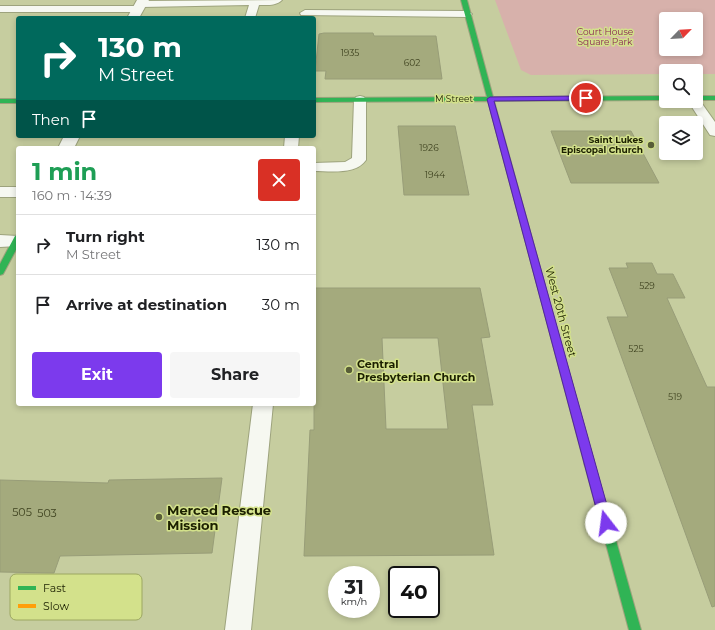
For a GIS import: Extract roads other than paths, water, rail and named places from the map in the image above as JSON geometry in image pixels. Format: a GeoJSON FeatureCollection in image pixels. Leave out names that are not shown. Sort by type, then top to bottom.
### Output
{"type":"FeatureCollection","features":[{"type":"Feature","properties":{"kind":"street","name":"West 20th Street"},"geometry":{"type":"LineString","coordinates":[[464,0],[635,630]]}},
{"type":"Feature","properties":{"kind":"street","name":"M Street"},"geometry":{"type":"LineString","coordinates":[[316,100],[659,98]]}},
{"type":"Feature","properties":{"kind":"street"},"geometry":{"type":"LineString","coordinates":[[703,98],[715,98]]}},
{"type":"Feature","properties":{"kind":"street"},"geometry":{"type":"LineString","coordinates":[[0,101],[16,101]]}},
{"type":"Feature","properties":{"kind":"street"},"geometry":{"type":"LineString","coordinates":[[0,272],[16,242]]}},
{"type":"Feature","properties":{"kind":"lane"},"geometry":{"type":"LineString","coordinates":[[306,0],[304,16],[467,14]]}},
{"type":"Feature","properties":{"kind":"lane"},"geometry":{"type":"LineString","coordinates":[[251,16],[255,2]]}},
{"type":"Feature","properties":{"kind":"lane"},"geometry":{"type":"LineString","coordinates":[[0,9],[139,8],[255,2],[273,5]]}},
{"type":"Feature","properties":{"kind":"lane"},"geometry":{"type":"LineString","coordinates":[[316,167],[348,166],[353,165],[359,160],[360,100]]}},
{"type":"Feature","properties":{"kind":"lane"},"geometry":{"type":"LineString","coordinates":[[699,108],[715,132]]}},
{"type":"Feature","properties":{"kind":"lane"},"geometry":{"type":"LineString","coordinates":[[0,192],[16,192]]}},
{"type":"Feature","properties":{"kind":"lane"},"geometry":{"type":"LineString","coordinates":[[0,241],[16,240]]}},
{"type":"Feature","properties":{"kind":"lane"},"geometry":{"type":"LineString","coordinates":[[238,630],[263,406]]}},
{"type":"Feature","properties":{"kind":"place","name":"Saint Lukes Episcopal Church"},"geometry":{"type":"Point","coordinates":[651,145]}},
{"type":"Feature","properties":{"kind":"place","name":"Central Presbyterian Church"},"geometry":{"type":"Point","coordinates":[349,370]}},
{"type":"Feature","properties":{"kind":"place","name":"Merced Rescue Mission"},"geometry":{"type":"Point","coordinates":[159,517]}},
{"type":"Feature","properties":{"kind":"park label","name":"Court House Square Park"},"geometry":{"type":"Point","coordinates":[605,38]}}]}
